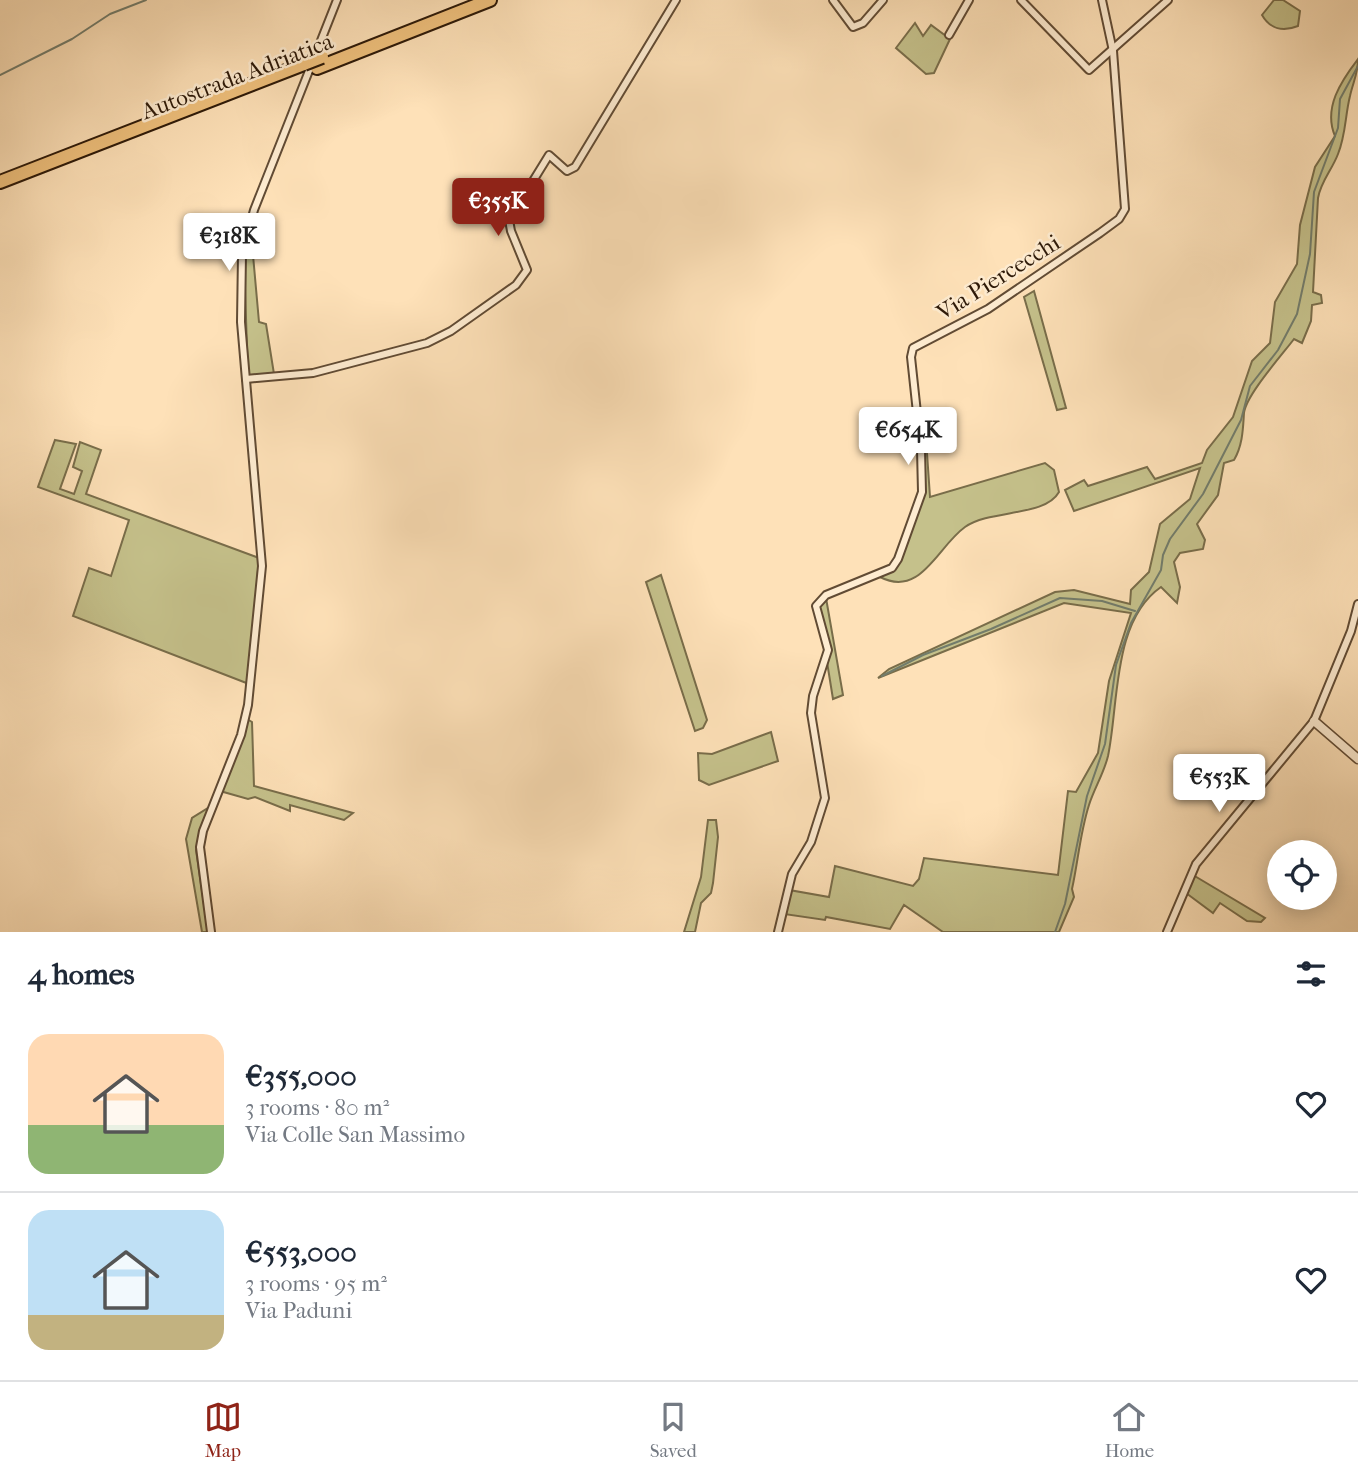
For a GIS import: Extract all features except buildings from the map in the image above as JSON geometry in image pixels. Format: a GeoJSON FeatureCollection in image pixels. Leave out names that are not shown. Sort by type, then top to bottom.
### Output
{"type":"FeatureCollection","features":[{"type":"Feature","properties":{"kind":"highway","name":"Autostrada Adriatica"},"geometry":{"type":"LineString","coordinates":[[0,191],[468,0]]}},
{"type":"Feature","properties":{"kind":"highway","name":"Autostrada Adriatica"},"geometry":{"type":"LineString","coordinates":[[0,182],[490,0]]}},
{"type":"Feature","properties":{"kind":"street"},"geometry":{"type":"LineString","coordinates":[[211,932],[200,847],[203,831],[242,735],[248,705],[262,566],[241,322],[242,254],[254,211],[337,0]]}},
{"type":"Feature","properties":{"kind":"street"},"geometry":{"type":"LineString","coordinates":[[246,379],[313,373],[427,343],[451,331],[516,285],[527,270],[511,232],[509,220],[549,155],[563,170],[571,171],[575,167],[676,0]]}},
{"type":"Feature","properties":{"kind":"street"},"geometry":{"type":"LineString","coordinates":[[833,0],[853,27],[863,23],[883,0]]}},
{"type":"Feature","properties":{"kind":"street"},"geometry":{"type":"LineString","coordinates":[[949,35],[969,0]]}},
{"type":"Feature","properties":{"kind":"street"},"geometry":{"type":"LineString","coordinates":[[1021,0],[1085,68],[1093,69],[1168,0]]}},
{"type":"Feature","properties":{"kind":"street","name":"Via Piercecchi"},"geometry":{"type":"LineString","coordinates":[[778,932],[792,874],[811,842],[825,798],[811,713],[813,696],[828,650],[816,606],[826,595],[891,568],[898,559],[922,492],[921,450],[911,357],[913,348],[988,309],[1119,219],[1125,209],[1113,51],[1102,0]]}},
{"type":"Feature","properties":{"kind":"street"},"geometry":{"type":"LineString","coordinates":[[1167,932],[1196,864],[1314,721],[1351,631],[1358,604]]}},
{"type":"Feature","properties":{"kind":"street"},"geometry":{"type":"LineString","coordinates":[[1314,721],[1358,760]]}},
{"type":"Feature","properties":{"kind":"shaded area"},"geometry":{"type":"Polygon","coordinates":[[[1274,0],[1283,0],[1300,11],[1298,26],[1277,28],[1265,20],[1262,15],[1274,0]]]}},
{"type":"Feature","properties":{"kind":"shaded area"},"geometry":{"type":"Polygon","coordinates":[[[915,23],[923,36],[931,25],[950,39],[934,73],[926,74],[896,48],[915,23]]]}},
{"type":"Feature","properties":{"kind":"shaded area"},"geometry":{"type":"Polygon","coordinates":[[[1358,59],[1341,147],[1318,198],[1313,292],[1321,295],[1322,303],[1312,305],[1311,321],[1302,343],[1294,339],[1246,405],[1237,454],[1234,460],[1224,463],[1218,495],[1197,524],[1205,540],[1203,549],[1180,553],[1174,562],[1180,587],[1177,603],[1161,587],[1145,602],[1134,620],[1120,665],[1108,756],[1086,816],[1072,889],[1074,897],[1059,932],[943,932],[904,905],[890,929],[826,917],[825,920],[784,914],[789,890],[829,897],[835,866],[913,886],[919,879],[924,858],[1058,875],[1068,791],[1076,792],[1098,753],[1109,681],[1131,613],[1064,603],[878,678],[889,669],[1055,592],[1074,590],[1130,604],[1131,590],[1149,572],[1160,524],[1190,499],[1200,468],[1074,511],[1065,490],[1084,480],[1088,486],[1147,467],[1155,479],[1202,463],[1207,450],[1233,417],[1252,361],[1270,343],[1275,302],[1297,264],[1300,225],[1315,167],[1335,136],[1331,115],[1336,95],[1358,59]]]}},
{"type":"Feature","properties":{"kind":"shaded area"},"geometry":{"type":"Polygon","coordinates":[[[256,214],[262,218],[253,255],[259,322],[266,324],[274,374],[248,378],[244,258],[256,214]]]}},
{"type":"Feature","properties":{"kind":"shaded area"},"geometry":{"type":"Polygon","coordinates":[[[1034,291],[1066,408],[1057,410],[1024,297],[1034,291]]]}},
{"type":"Feature","properties":{"kind":"shaded area"},"geometry":{"type":"Polygon","coordinates":[[[55,440],[76,444],[60,489],[74,494],[82,471],[73,467],[80,442],[101,450],[86,494],[259,558],[249,684],[73,616],[89,568],[111,576],[129,520],[38,487],[55,440]]]}},
{"type":"Feature","properties":{"kind":"shaded area"},"geometry":{"type":"Polygon","coordinates":[[[922,452],[927,453],[930,497],[1045,463],[1054,470],[1059,492],[1052,500],[1042,505],[989,517],[965,527],[918,576],[907,581],[894,582],[880,577],[892,570],[923,493],[922,452]]]}},
{"type":"Feature","properties":{"kind":"shaded area"},"geometry":{"type":"Polygon","coordinates":[[[661,575],[707,720],[703,728],[695,731],[646,582],[661,575]]]}},
{"type":"Feature","properties":{"kind":"shaded area"},"geometry":{"type":"Polygon","coordinates":[[[826,598],[843,695],[833,699],[827,662],[830,649],[818,605],[826,598]]]}},
{"type":"Feature","properties":{"kind":"shaded area"},"geometry":{"type":"Polygon","coordinates":[[[247,719],[252,722],[254,786],[353,813],[344,820],[290,805],[290,811],[255,797],[248,799],[220,791],[247,719]]]}},
{"type":"Feature","properties":{"kind":"shaded area"},"geometry":{"type":"Polygon","coordinates":[[[771,732],[778,761],[709,785],[699,780],[698,753],[712,754],[771,732]]]}},
{"type":"Feature","properties":{"kind":"shaded area"},"geometry":{"type":"Polygon","coordinates":[[[208,808],[196,850],[208,932],[202,932],[186,839],[192,818],[208,808]]]}},
{"type":"Feature","properties":{"kind":"shaded area"},"geometry":{"type":"Polygon","coordinates":[[[708,820],[716,820],[718,837],[711,893],[701,903],[695,932],[684,932],[701,877],[708,820]]]}},
{"type":"Feature","properties":{"kind":"shaded area"},"geometry":{"type":"Polygon","coordinates":[[[1193,875],[1265,918],[1261,922],[1247,921],[1220,903],[1213,913],[1186,893],[1193,875]]]}},
{"type":"Feature","properties":{"kind":"waterway"},"geometry":{"type":"LineString","coordinates":[[0,75],[72,39],[110,14],[146,0]]}},
{"type":"Feature","properties":{"kind":"waterway"},"geometry":{"type":"LineString","coordinates":[[1055,932],[1065,904],[1087,796],[1105,744],[1116,665],[1131,623],[1161,570],[1163,555],[1170,539],[1203,494],[1241,420],[1250,386],[1278,350],[1297,314],[1310,254],[1314,192],[1338,128],[1340,99],[1358,66]]}},
{"type":"Feature","properties":{"kind":"waterway"},"geometry":{"type":"LineString","coordinates":[[882,676],[923,655],[991,629],[1060,598],[1102,601],[1135,611]]}}]}
